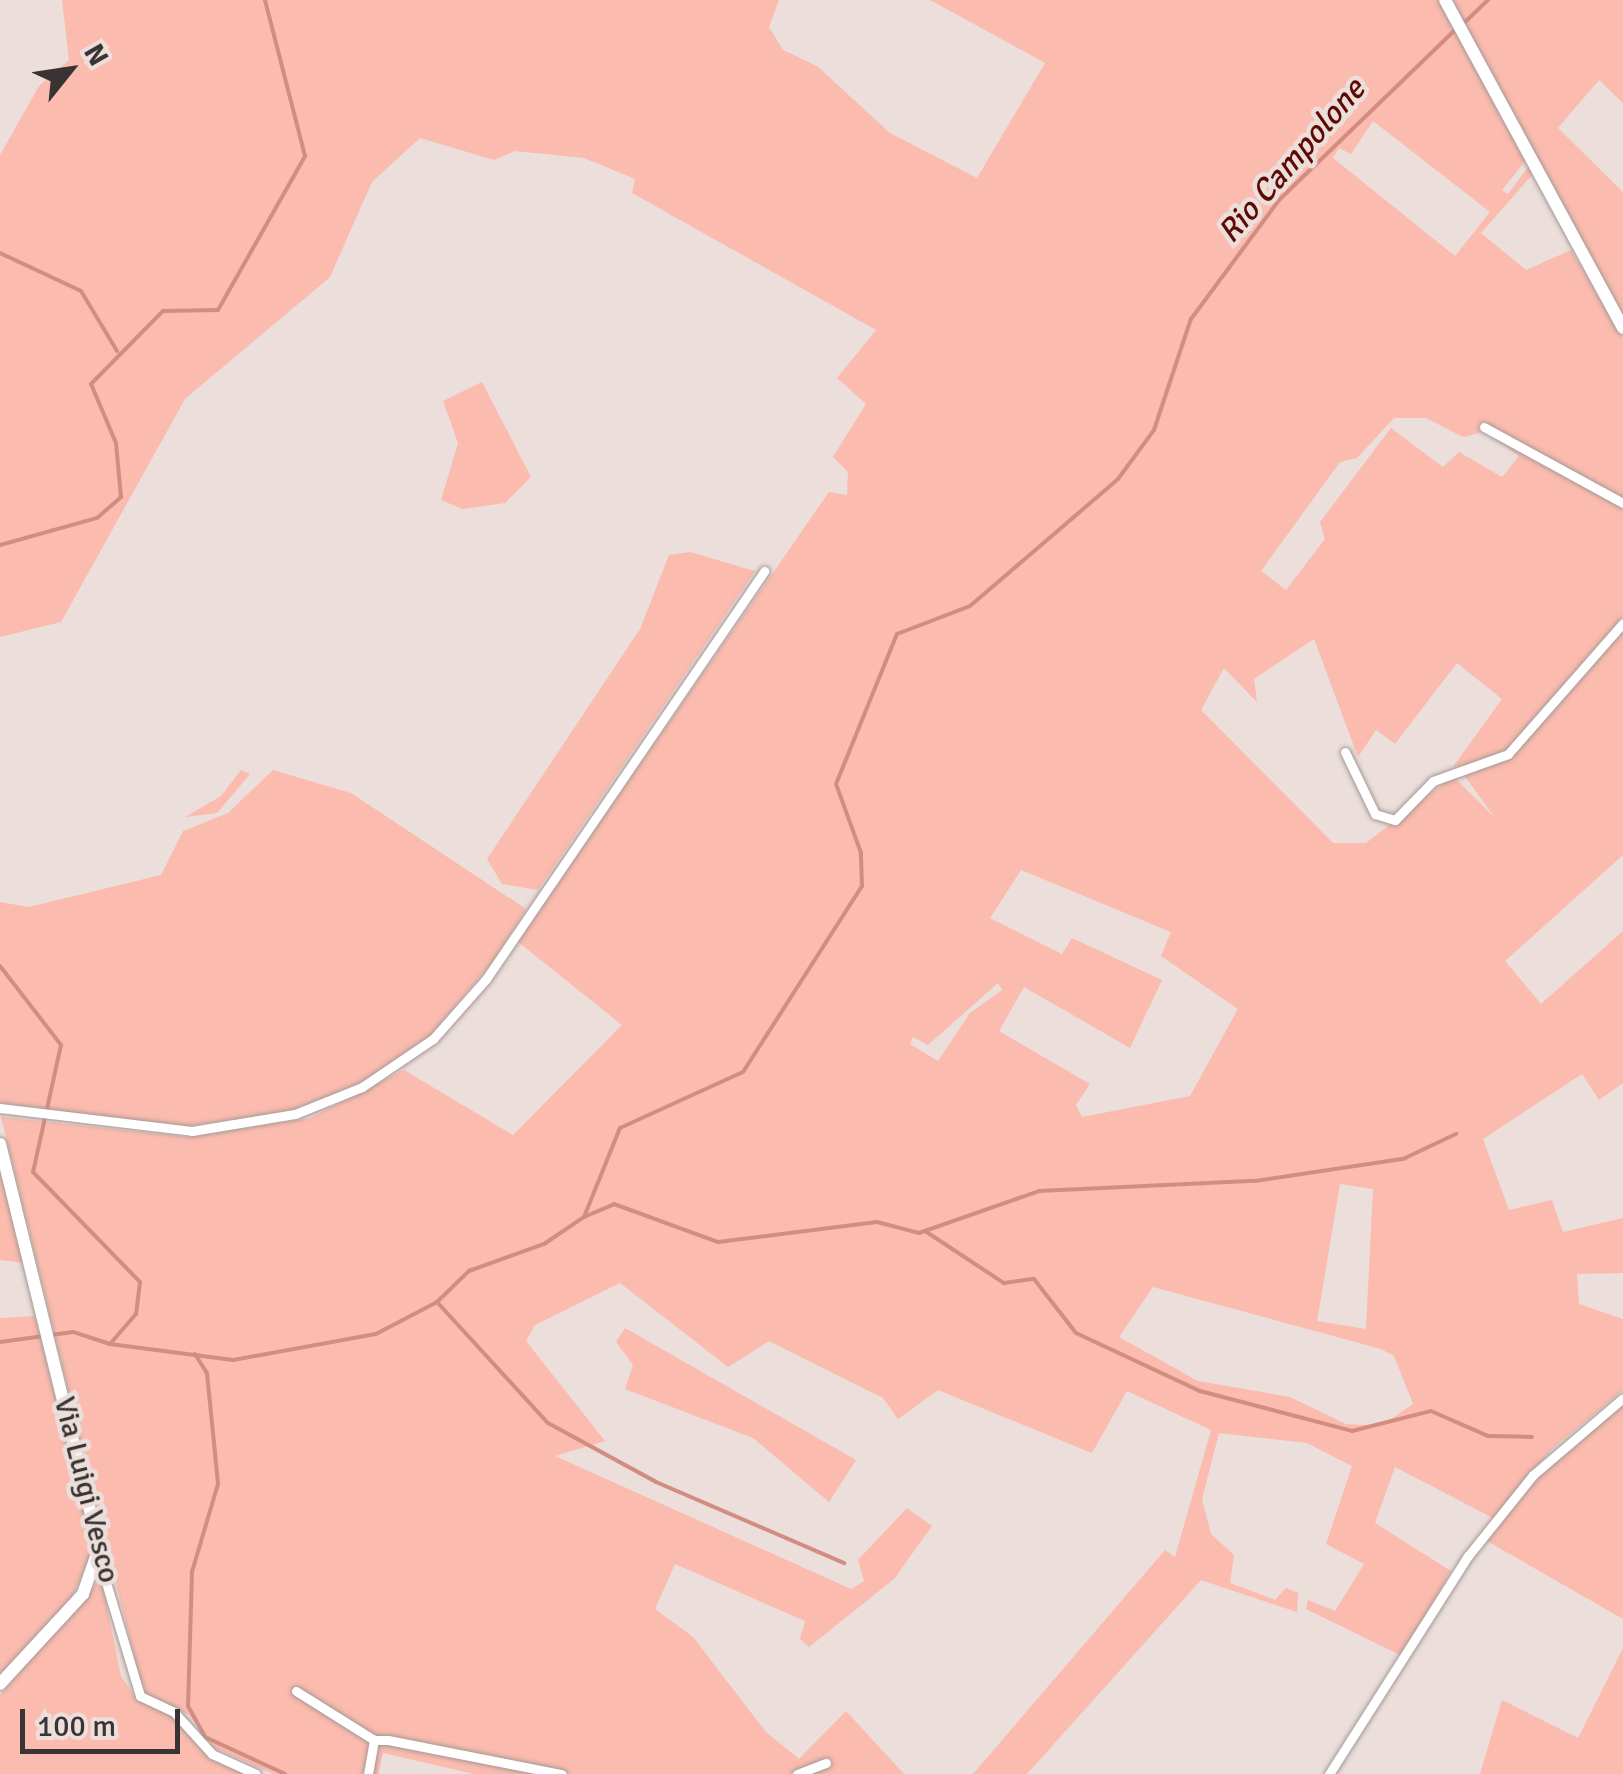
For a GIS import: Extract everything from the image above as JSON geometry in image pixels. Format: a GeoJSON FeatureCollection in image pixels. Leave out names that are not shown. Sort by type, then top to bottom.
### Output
{"type":"FeatureCollection","features":[{"type":"Feature","properties":{"kind":"street"},"geometry":{"type":"LineString","coordinates":[[1445,0],[1623,328]]}},
{"type":"Feature","properties":{"kind":"street"},"geometry":{"type":"LineString","coordinates":[[1484,427],[1623,503]]}},
{"type":"Feature","properties":{"kind":"street"},"geometry":{"type":"LineString","coordinates":[[0,1108],[55,1122],[192,1131],[295,1114],[362,1087],[433,1038],[486,979],[764,571]]}},
{"type":"Feature","properties":{"kind":"street"},"geometry":{"type":"LineString","coordinates":[[1344,752],[1375,814],[1395,820],[1433,781],[1508,754],[1623,623]]}},
{"type":"Feature","properties":{"kind":"street","name":"Via Luigi Vesco"},"geometry":{"type":"LineString","coordinates":[[0,1144],[99,1560],[140,1696],[174,1712],[212,1754],[256,1774]]}},
{"type":"Feature","properties":{"kind":"street"},"geometry":{"type":"LineString","coordinates":[[1329,1774],[1468,1556],[1533,1474],[1623,1398]]}},
{"type":"Feature","properties":{"kind":"street"},"geometry":{"type":"LineString","coordinates":[[0,1684],[83,1594],[99,1560]]}},
{"type":"Feature","properties":{"kind":"street"},"geometry":{"type":"LineString","coordinates":[[296,1691],[374,1740],[562,1774]]}},
{"type":"Feature","properties":{"kind":"street"},"geometry":{"type":"LineString","coordinates":[[368,1774],[374,1740]]}},
{"type":"Feature","properties":{"kind":"street"},"geometry":{"type":"LineString","coordinates":[[797,1774],[826,1763]]}},
{"type":"Feature","properties":{"kind":"shaded area"},"geometry":{"type":"Polygon","coordinates":[[[62,0],[779,0],[769,27],[783,50],[817,66],[890,133],[977,178],[1045,63],[930,0],[1440,0],[1526,160],[1502,190],[1508,194],[1529,166],[1533,174],[1481,233],[1526,270],[1571,250],[1623,338],[1623,500],[1481,424],[1483,432],[1463,437],[1426,418],[1394,418],[1357,458],[1340,462],[1261,571],[1286,590],[1325,539],[1320,522],[1391,428],[1443,467],[1459,452],[1502,477],[1519,456],[1490,435],[1623,506],[1623,616],[1506,751],[1473,764],[1453,767],[1502,699],[1457,663],[1395,744],[1376,730],[1358,757],[1314,639],[1254,679],[1257,702],[1224,668],[1201,710],[1333,843],[1366,843],[1453,776],[1495,818],[1464,775],[1508,760],[1623,631],[1623,855],[1505,961],[1541,1004],[1623,931],[1623,1083],[1599,1100],[1582,1074],[1483,1139],[1509,1210],[1552,1200],[1563,1232],[1623,1218],[1623,1273],[1577,1274],[1579,1304],[1623,1319],[1623,1390],[1552,1449],[1493,1518],[1395,1467],[1375,1523],[1451,1571],[1402,1656],[1306,1609],[1308,1600],[1335,1611],[1364,1564],[1326,1544],[1352,1466],[1307,1443],[1219,1433],[1202,1499],[1211,1534],[1234,1555],[1230,1583],[1275,1600],[1286,1588],[1298,1593],[1297,1612],[1201,1580],[1027,1774],[973,1774],[1165,1550],[1175,1557],[1211,1430],[1127,1391],[1092,1453],[938,1390],[898,1419],[883,1398],[769,1341],[728,1367],[620,1283],[535,1325],[526,1341],[605,1441],[555,1456],[851,1589],[864,1581],[858,1560],[907,1508],[932,1526],[894,1579],[809,1647],[800,1639],[805,1621],[675,1564],[655,1609],[693,1637],[766,1732],[799,1759],[846,1711],[904,1774],[474,1774],[383,1753],[378,1774],[273,1774],[213,1747],[189,1715],[143,1692],[1,1117],[188,1137],[310,1118],[404,1070],[513,1135],[622,1025],[517,941],[829,492],[847,495],[848,472],[833,457],[866,404],[837,378],[876,330],[632,193],[635,179],[584,158],[515,151],[494,160],[420,138],[372,182],[330,277],[185,399],[61,622],[0,637],[0,155],[39,86],[69,60],[62,0]],[[1373,121],[1351,154],[1339,148],[1333,158],[1455,256],[1490,212],[1373,121]],[[1021,870],[990,918],[1062,954],[1072,938],[1162,980],[1130,1048],[1024,987],[999,1031],[1090,1084],[1076,1105],[1082,1117],[1190,1096],[1238,1009],[1161,956],[1171,932],[1021,870]],[[998,983],[928,1045],[913,1037],[910,1044],[938,1061],[970,1013],[1002,990],[998,983]],[[1340,1184],[1317,1321],[1366,1329],[1373,1189],[1340,1184]],[[1153,1287],[1119,1337],[1198,1381],[1290,1397],[1346,1424],[1381,1426],[1413,1404],[1394,1356],[1381,1349],[1153,1287]]]}},
{"type":"Feature","properties":{"kind":"shaded area"},"geometry":{"type":"Polygon","coordinates":[[[1451,0],[1623,0],[1623,103],[1599,80],[1558,128],[1623,192],[1623,315],[1451,0]]]}},
{"type":"Feature","properties":{"kind":"shaded area"},"geometry":{"type":"Polygon","coordinates":[[[482,382],[531,477],[505,503],[463,509],[441,500],[458,443],[443,401],[482,382]]]}},
{"type":"Feature","properties":{"kind":"shaded area"},"geometry":{"type":"Polygon","coordinates":[[[690,552],[755,571],[538,890],[502,884],[487,859],[640,629],[669,555],[690,552]]]}},
{"type":"Feature","properties":{"kind":"shaded area"},"geometry":{"type":"Polygon","coordinates":[[[241,770],[250,774],[217,813],[185,817],[221,796],[241,770]]]}},
{"type":"Feature","properties":{"kind":"shaded area"},"geometry":{"type":"Polygon","coordinates":[[[273,770],[351,793],[526,909],[495,959],[429,1037],[364,1081],[294,1111],[189,1126],[54,1118],[0,1103],[0,902],[29,907],[161,875],[183,831],[228,813],[273,770]]]}},
{"type":"Feature","properties":{"kind":"shaded area"},"geometry":{"type":"Polygon","coordinates":[[[0,1172],[13,1219],[24,1263],[0,1260],[0,1172]]]}},
{"type":"Feature","properties":{"kind":"shaded area"},"geometry":{"type":"Polygon","coordinates":[[[35,1316],[94,1549],[69,1603],[0,1676],[0,1318],[35,1316]]]}},
{"type":"Feature","properties":{"kind":"shaded area"},"geometry":{"type":"Polygon","coordinates":[[[625,1328],[856,1460],[829,1502],[753,1438],[625,1389],[633,1365],[616,1342],[625,1328]]]}},
{"type":"Feature","properties":{"kind":"shaded area"},"geometry":{"type":"Polygon","coordinates":[[[1623,1404],[1623,1619],[1487,1541],[1545,1469],[1623,1404]]]}},
{"type":"Feature","properties":{"kind":"shaded area"},"geometry":{"type":"Polygon","coordinates":[[[101,1578],[121,1676],[135,1697],[176,1718],[213,1760],[246,1774],[0,1774],[0,1695],[101,1578]]]}},
{"type":"Feature","properties":{"kind":"shaded area"},"geometry":{"type":"Polygon","coordinates":[[[1623,1648],[1623,1774],[1480,1774],[1502,1700],[1578,1738],[1623,1648]]]}},
{"type":"Feature","properties":{"kind":"waterway"},"geometry":{"type":"LineString","coordinates":[[0,545],[97,518],[121,497],[116,443],[91,384],[163,311],[218,310],[305,156],[265,0]]}},
{"type":"Feature","properties":{"kind":"waterway","name":"Rio Campolone"},"geometry":{"type":"LineString","coordinates":[[1463,24],[1488,0]]}},
{"type":"Feature","properties":{"kind":"waterway","name":"Rio Campolone"},"geometry":{"type":"LineString","coordinates":[[110,1344],[233,1360],[376,1334],[437,1302],[469,1271],[544,1244],[584,1217],[620,1128],[743,1072],[862,886],[861,853],[836,784],[897,634],[970,606],[1118,479],[1154,430],[1191,319],[1279,200],[1455,30]]}},
{"type":"Feature","properties":{"kind":"waterway"},"geometry":{"type":"LineString","coordinates":[[0,253],[81,291],[117,351]]}},
{"type":"Feature","properties":{"kind":"waterway"},"geometry":{"type":"LineString","coordinates":[[0,966],[61,1045],[33,1172],[140,1282],[136,1314],[110,1344],[73,1332],[0,1342]]}},
{"type":"Feature","properties":{"kind":"waterway"},"geometry":{"type":"LineString","coordinates":[[584,1217],[614,1204],[718,1242],[877,1222],[919,1233],[1039,1191],[1255,1181],[1403,1159],[1456,1134]]}},
{"type":"Feature","properties":{"kind":"waterway"},"geometry":{"type":"LineString","coordinates":[[925,1231],[1004,1283],[1034,1279],[1076,1333],[1200,1391],[1352,1431],[1431,1411],[1488,1436],[1532,1437]]}},
{"type":"Feature","properties":{"kind":"waterway"},"geometry":{"type":"LineString","coordinates":[[437,1302],[548,1423],[656,1482],[844,1563]]}},
{"type":"Feature","properties":{"kind":"waterway"},"geometry":{"type":"LineString","coordinates":[[195,1354],[207,1373],[218,1484],[192,1572],[188,1706],[205,1737],[285,1774]]}}]}
